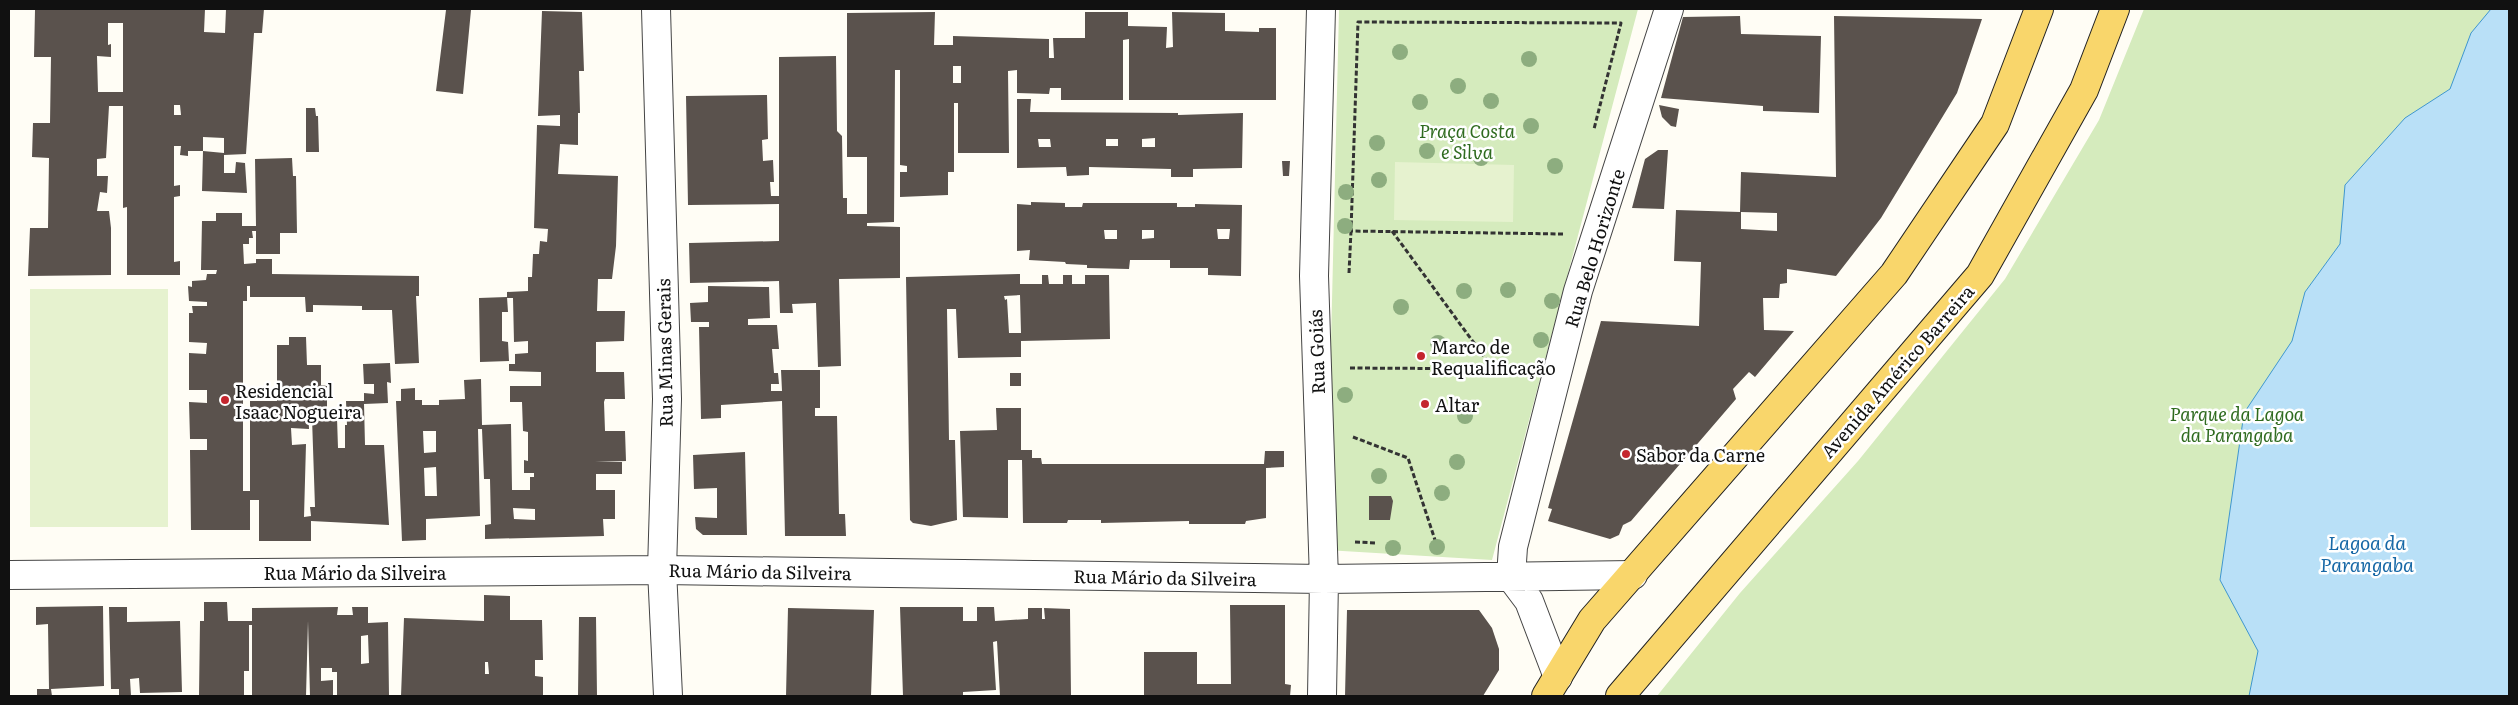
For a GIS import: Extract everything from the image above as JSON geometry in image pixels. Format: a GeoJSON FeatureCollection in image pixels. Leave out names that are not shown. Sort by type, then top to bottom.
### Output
{"type":"FeatureCollection","features":[{"type":"Feature","properties":{"kind":"main road"},"geometry":{"type":"LineString","coordinates":[[1552,686],[1592,620],[1894,274],[1995,124],[2039,9]]}},
{"type":"Feature","properties":{"kind":"main road","name":"Avenida Américo Barreira"},"geometry":{"type":"LineString","coordinates":[[1620,696],[1980,275],[2084,90],[2115,9]]}},
{"type":"Feature","properties":{"kind":"street","name":"Rua Minas Gerais"},"geometry":{"type":"LineString","coordinates":[[656,9],[667,399],[662,570],[668,696]]}},
{"type":"Feature","properties":{"kind":"street","name":"Rua Goiás"},"geometry":{"type":"LineString","coordinates":[[1322,9],[1314,276],[1324,579],[1322,696]]}},
{"type":"Feature","properties":{"kind":"street","name":"Rua Belo Horizonte"},"geometry":{"type":"LineString","coordinates":[[1512,577],[1513,547],[1578,291],[1669,9]]}},
{"type":"Feature","properties":{"kind":"street","name":"Rua Mário da Silveira"},"geometry":{"type":"LineString","coordinates":[[9,574],[662,570],[1324,579],[1633,574]]}},
{"type":"Feature","properties":{"kind":"street"},"geometry":{"type":"LineString","coordinates":[[1512,577],[1529,601],[1552,686]]}},
{"type":"Feature","properties":{"kind":"path"},"geometry":{"type":"LineString","coordinates":[[1349,280],[1358,22],[1621,23],[1591,138]]}},
{"type":"Feature","properties":{"kind":"path"},"geometry":{"type":"LineString","coordinates":[[1351,231],[1392,230],[1566,234],[1564,244]]}},
{"type":"Feature","properties":{"kind":"path"},"geometry":{"type":"LineString","coordinates":[[1392,230],[1493,369]]}},
{"type":"Feature","properties":{"kind":"path"},"geometry":{"type":"LineString","coordinates":[[1344,368],[1532,369]]}},
{"type":"Feature","properties":{"kind":"path"},"geometry":{"type":"LineString","coordinates":[[1345,434],[1408,458],[1437,547]]}},
{"type":"Feature","properties":{"kind":"path"},"geometry":{"type":"LineString","coordinates":[[1346,542],[1382,544]]}},
{"type":"Feature","properties":{"kind":"path"},"geometry":{"type":"LineString","coordinates":[[1428,546],[1447,548]]}},
{"type":"Feature","properties":{"kind":"green space","name":"Praça Costa e Silva"},"geometry":{"type":"Polygon","coordinates":[[[1638,9],[1492,560],[1326,550],[1339,10],[1638,9]]]}},
{"type":"Feature","properties":{"kind":"green space","name":"Parque da Lagoa da Parangaba"},"geometry":{"type":"Polygon","coordinates":[[[2144,9],[2509,9],[2509,696],[1657,696],[1740,593],[1858,461],[2005,279],[2099,120],[2144,9]]]}},
{"type":"Feature","properties":{"kind":"green space"},"geometry":{"type":"Polygon","coordinates":[[[1395,162],[1514,165],[1513,222],[1394,220],[1395,162]]]}},
{"type":"Feature","properties":{"kind":"green space"},"geometry":{"type":"Polygon","coordinates":[[[30,289],[168,289],[168,527],[30,527],[30,289]]]}},
{"type":"Feature","properties":{"kind":"water","name":"Lagoa da Parangaba"},"geometry":{"type":"Polygon","coordinates":[[[2491,9],[2509,9],[2509,696],[2249,696],[2258,651],[2220,580],[2244,413],[2292,341],[2305,292],[2340,244],[2345,185],[2405,118],[2450,89],[2471,33],[2491,9]]]}},
{"type":"Feature","properties":{"kind":"building"},"geometry":{"type":"Polygon","coordinates":[[[205,9],[204,32],[225,33],[226,9],[264,9],[262,33],[254,33],[246,154],[224,155],[224,173],[235,173],[236,162],[245,163],[247,193],[202,191],[203,151],[188,151],[188,156],[180,155],[181,146],[174,146],[174,186],[180,185],[180,196],[174,197],[174,262],[180,261],[180,275],[127,275],[127,207],[123,208],[123,106],[109,106],[106,158],[97,159],[97,176],[108,176],[107,193],[100,192],[97,211],[109,211],[111,275],[28,276],[30,228],[48,228],[49,158],[32,157],[33,123],[50,123],[51,57],[34,57],[35,10],[205,9]],[[108,23],[108,45],[111,44],[111,57],[97,56],[98,92],[123,92],[123,23],[108,23]],[[174,105],[174,115],[181,115],[180,105],[174,105]],[[203,137],[203,151],[224,153],[224,138],[203,137]]]}},
{"type":"Feature","properties":{"kind":"building"},"geometry":{"type":"Polygon","coordinates":[[[446,10],[471,10],[463,94],[436,91],[446,10]]]}},
{"type":"Feature","properties":{"kind":"building"},"geometry":{"type":"Polygon","coordinates":[[[542,11],[582,12],[584,71],[579,71],[580,113],[578,113],[578,145],[560,144],[558,174],[618,176],[616,246],[612,279],[598,279],[597,311],[625,311],[624,341],[596,342],[596,372],[624,372],[625,399],[605,399],[604,402],[605,431],[625,431],[626,461],[595,462],[622,462],[622,474],[596,474],[596,490],[615,490],[615,519],[603,519],[604,536],[485,539],[485,525],[491,524],[490,479],[484,479],[482,429],[478,429],[480,516],[426,519],[426,540],[402,541],[396,401],[401,401],[401,389],[415,388],[415,400],[422,400],[422,405],[439,405],[439,400],[465,399],[464,380],[481,379],[482,425],[511,424],[512,490],[530,490],[530,477],[534,477],[534,473],[524,473],[524,460],[528,461],[528,432],[523,431],[522,402],[510,402],[510,386],[541,386],[541,372],[509,371],[509,364],[515,364],[515,354],[528,353],[528,341],[514,342],[513,298],[507,298],[507,292],[528,291],[528,277],[532,277],[533,254],[539,254],[540,241],[547,242],[548,229],[534,228],[537,125],[560,126],[560,115],[538,116],[542,11]],[[423,431],[424,453],[436,452],[436,431],[423,431]],[[436,467],[424,468],[425,496],[437,496],[436,467]],[[513,508],[514,519],[535,520],[535,509],[513,508]]]}},
{"type":"Feature","properties":{"kind":"building"},"geometry":{"type":"Polygon","coordinates":[[[935,12],[934,45],[953,45],[953,36],[1049,39],[1049,58],[1054,58],[1053,38],[1085,38],[1085,12],[1128,12],[1128,26],[1167,27],[1166,48],[1173,47],[1172,12],[1225,13],[1225,31],[1259,32],[1259,28],[1276,28],[1276,100],[1129,100],[1129,39],[1123,40],[1123,100],[1061,100],[1061,88],[1050,88],[1049,94],[1017,93],[1017,70],[1008,71],[1009,153],[958,153],[958,103],[954,103],[954,172],[948,172],[948,195],[900,197],[900,172],[907,172],[907,166],[900,165],[900,70],[895,70],[894,222],[867,223],[867,226],[900,227],[900,278],[839,279],[841,366],[818,367],[816,303],[792,304],[793,313],[780,313],[779,281],[690,283],[689,243],[779,241],[779,204],[688,205],[686,96],[767,95],[768,139],[762,140],[763,161],[773,160],[774,182],[770,182],[771,196],[779,196],[779,57],[836,56],[837,131],[842,136],[843,198],[847,198],[847,214],[867,214],[867,157],[847,157],[847,13],[935,12]],[[953,66],[953,83],[961,83],[961,66],[953,66]]]}},
{"type":"Feature","properties":{"kind":"building"},"geometry":{"type":"Polygon","coordinates":[[[1740,16],[1741,34],[1821,36],[1819,113],[1763,111],[1763,106],[1661,98],[1683,17],[1740,16]]]}},
{"type":"Feature","properties":{"kind":"building"},"geometry":{"type":"Polygon","coordinates":[[[1834,16],[1982,19],[1957,93],[1881,218],[1836,276],[1787,269],[1787,283],[1780,284],[1779,298],[1763,298],[1764,330],[1794,331],[1755,377],[1749,372],[1733,389],[1736,399],[1631,521],[1623,525],[1619,535],[1610,539],[1548,521],[1552,509],[1548,508],[1601,321],[1699,326],[1701,262],[1674,261],[1676,210],[1740,212],[1741,172],[1836,177],[1834,16]],[[1741,212],[1741,229],[1777,231],[1777,213],[1741,212]]]}},
{"type":"Feature","properties":{"kind":"building"},"geometry":{"type":"Polygon","coordinates":[[[1017,99],[1031,99],[1030,112],[1178,113],[1178,115],[1243,113],[1242,168],[1193,169],[1193,177],[1171,177],[1171,169],[1089,167],[1089,175],[1067,176],[1066,167],[1017,168],[1017,99]],[[1155,138],[1142,139],[1142,147],[1155,147],[1155,138]],[[1038,139],[1039,147],[1051,147],[1050,139],[1038,139]],[[1106,139],[1106,146],[1118,146],[1118,139],[1106,139]]]}},
{"type":"Feature","properties":{"kind":"building"},"geometry":{"type":"Polygon","coordinates":[[[1659,105],[1679,109],[1676,127],[1671,126],[1662,117],[1659,105]]]}},
{"type":"Feature","properties":{"kind":"building"},"geometry":{"type":"Polygon","coordinates":[[[306,108],[315,108],[316,116],[318,116],[319,152],[306,152],[306,108]]]}},
{"type":"Feature","properties":{"kind":"building"},"geometry":{"type":"Polygon","coordinates":[[[1658,150],[1668,150],[1664,209],[1632,208],[1645,159],[1658,150]]]}},
{"type":"Feature","properties":{"kind":"building"},"geometry":{"type":"Polygon","coordinates":[[[292,158],[293,176],[296,176],[297,233],[280,233],[280,254],[256,254],[256,231],[252,231],[253,238],[249,238],[249,244],[243,244],[244,264],[256,263],[256,259],[272,259],[272,274],[419,276],[419,296],[416,296],[419,363],[395,364],[392,310],[362,310],[362,306],[313,305],[313,312],[306,312],[305,297],[250,297],[250,286],[247,286],[247,301],[243,301],[243,491],[250,491],[250,401],[277,401],[277,345],[289,345],[289,337],[306,337],[307,365],[321,365],[321,385],[327,386],[327,407],[308,408],[309,429],[291,428],[292,445],[306,444],[304,517],[311,516],[310,507],[315,507],[312,418],[337,418],[338,448],[345,448],[345,425],[347,425],[346,401],[364,401],[364,393],[374,394],[374,384],[364,384],[363,364],[390,363],[391,383],[387,382],[388,403],[364,404],[365,445],[384,445],[389,525],[311,521],[311,541],[259,541],[259,500],[250,500],[250,530],[191,530],[190,450],[207,450],[207,439],[190,439],[189,402],[207,403],[207,390],[189,390],[189,353],[206,354],[207,343],[189,342],[189,313],[193,313],[192,306],[207,306],[207,302],[189,301],[188,286],[192,287],[192,281],[206,280],[207,274],[216,274],[217,270],[201,270],[202,221],[216,221],[216,213],[242,213],[242,226],[256,226],[255,159],[292,158]]]}},
{"type":"Feature","properties":{"kind":"building"},"geometry":{"type":"Polygon","coordinates":[[[1282,161],[1290,161],[1289,176],[1283,176],[1282,161]]]}},
{"type":"Feature","properties":{"kind":"building"},"geometry":{"type":"Polygon","coordinates":[[[1031,202],[1065,203],[1065,207],[1082,207],[1083,203],[1177,203],[1177,207],[1195,207],[1195,204],[1242,205],[1241,276],[1208,275],[1208,268],[1170,268],[1170,260],[1130,260],[1129,269],[1087,268],[1087,265],[1029,260],[1030,250],[1017,251],[1017,204],[1031,205],[1031,202]],[[1217,229],[1218,239],[1229,239],[1230,229],[1217,229]],[[1104,230],[1105,239],[1117,239],[1117,230],[1104,230]],[[1142,230],[1142,239],[1154,238],[1154,230],[1142,230]]]}},
{"type":"Feature","properties":{"kind":"building"},"geometry":{"type":"Polygon","coordinates":[[[1020,274],[1020,284],[1042,284],[1042,275],[1048,275],[1049,284],[1063,284],[1063,275],[1072,275],[1072,284],[1085,284],[1085,275],[1109,275],[1110,339],[1021,341],[1021,357],[958,358],[956,309],[947,309],[949,440],[955,440],[957,520],[931,526],[913,523],[910,520],[906,277],[1020,274]],[[1020,295],[1004,296],[1005,300],[1007,299],[1009,333],[1021,333],[1020,295]]]}},
{"type":"Feature","properties":{"kind":"building"},"geometry":{"type":"Polygon","coordinates":[[[708,286],[769,287],[770,318],[748,319],[748,325],[777,325],[779,349],[772,349],[774,373],[778,373],[779,384],[771,384],[771,391],[782,391],[781,370],[820,370],[820,408],[815,408],[815,416],[837,416],[839,514],[845,514],[846,536],[785,536],[782,401],[721,405],[721,418],[701,419],[699,327],[709,327],[709,322],[691,322],[690,303],[708,302],[708,286]]]}},
{"type":"Feature","properties":{"kind":"building"},"geometry":{"type":"Polygon","coordinates":[[[507,297],[508,312],[502,312],[502,341],[508,342],[509,361],[480,362],[479,298],[507,297]]]}},
{"type":"Feature","properties":{"kind":"building"},"geometry":{"type":"Polygon","coordinates":[[[1010,373],[1021,373],[1021,386],[1010,386],[1010,373]]]}},
{"type":"Feature","properties":{"kind":"building"},"geometry":{"type":"Polygon","coordinates":[[[996,408],[1021,408],[1021,450],[1032,450],[1032,458],[1041,458],[1042,464],[1264,464],[1265,451],[1284,451],[1284,467],[1266,468],[1266,518],[1246,521],[1245,524],[1189,524],[1189,521],[1101,523],[1101,520],[1068,520],[1067,523],[1023,523],[1022,460],[1008,460],[1008,518],[963,517],[960,431],[997,430],[996,408]]]}},
{"type":"Feature","properties":{"kind":"building"},"geometry":{"type":"Polygon","coordinates":[[[745,452],[747,535],[703,535],[696,529],[695,517],[717,518],[717,488],[694,489],[693,455],[745,452]]]}},
{"type":"Feature","properties":{"kind":"building"},"geometry":{"type":"Polygon","coordinates":[[[1369,496],[1391,496],[1393,501],[1390,520],[1369,520],[1369,496]]]}},
{"type":"Feature","properties":{"kind":"building"},"geometry":{"type":"Polygon","coordinates":[[[484,595],[510,596],[510,620],[542,620],[543,660],[535,660],[535,676],[543,677],[543,696],[401,696],[404,618],[484,621],[484,595]],[[485,662],[485,674],[489,674],[488,662],[485,662]]]}},
{"type":"Feature","properties":{"kind":"building"},"geometry":{"type":"Polygon","coordinates":[[[204,602],[227,602],[228,621],[252,621],[252,608],[338,607],[337,615],[353,615],[352,607],[368,607],[368,623],[388,622],[389,696],[337,696],[337,672],[332,672],[332,668],[321,668],[321,681],[333,680],[333,696],[310,696],[308,621],[306,696],[252,696],[252,625],[249,625],[249,671],[244,671],[244,696],[199,696],[200,621],[204,621],[204,602]],[[368,635],[361,636],[361,664],[369,663],[368,635]]]}},
{"type":"Feature","properties":{"kind":"building"},"geometry":{"type":"Polygon","coordinates":[[[1230,605],[1285,605],[1285,684],[1291,685],[1290,696],[1144,696],[1144,652],[1197,652],[1197,684],[1231,684],[1230,605]]]}},
{"type":"Feature","properties":{"kind":"building"},"geometry":{"type":"Polygon","coordinates":[[[103,606],[104,686],[51,689],[52,696],[37,696],[37,689],[49,689],[48,624],[36,625],[36,607],[103,606]]]}},
{"type":"Feature","properties":{"kind":"building"},"geometry":{"type":"Polygon","coordinates":[[[109,607],[127,607],[127,622],[180,621],[182,692],[140,693],[139,678],[130,679],[131,696],[119,696],[119,689],[111,689],[109,607]]]}},
{"type":"Feature","properties":{"kind":"building"},"geometry":{"type":"Polygon","coordinates":[[[900,607],[963,607],[963,621],[977,621],[977,607],[994,607],[995,621],[1028,619],[1028,608],[1042,608],[1042,619],[1045,619],[1044,608],[1070,609],[1071,696],[1000,696],[997,641],[993,642],[996,690],[963,692],[963,696],[903,696],[900,607]]]}},
{"type":"Feature","properties":{"kind":"building"},"geometry":{"type":"Polygon","coordinates":[[[788,608],[874,610],[871,696],[786,696],[788,608]]]}},
{"type":"Feature","properties":{"kind":"building"},"geometry":{"type":"Polygon","coordinates":[[[1347,610],[1479,610],[1492,628],[1499,649],[1499,670],[1483,696],[1345,696],[1347,610]]]}},
{"type":"Feature","properties":{"kind":"building"},"geometry":{"type":"Polygon","coordinates":[[[579,617],[596,617],[597,696],[578,696],[579,617]]]}},
{"type":"Feature","properties":{"kind":"place","name":"Marco de Requalificação"},"geometry":{"type":"Point","coordinates":[1421,356]}},
{"type":"Feature","properties":{"kind":"place","name":"Residencial Isaac Nogueira"},"geometry":{"type":"Point","coordinates":[225,400]}},
{"type":"Feature","properties":{"kind":"place","name":"Altar"},"geometry":{"type":"Point","coordinates":[1425,404]}},
{"type":"Feature","properties":{"kind":"place","name":"Sabor da Carne"},"geometry":{"type":"Point","coordinates":[1626,454]}}]}
